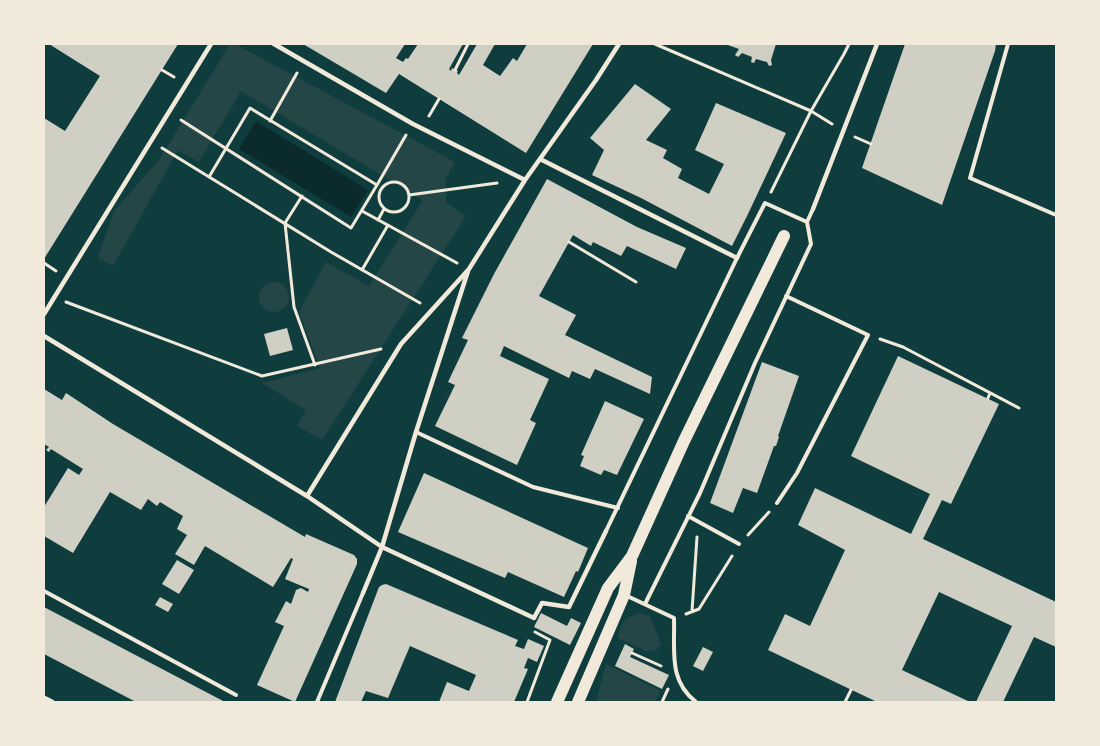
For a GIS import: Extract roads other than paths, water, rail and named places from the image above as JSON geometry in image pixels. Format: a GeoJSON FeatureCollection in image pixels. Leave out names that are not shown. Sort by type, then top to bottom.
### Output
{"type":"FeatureCollection","features":[{"type":"Feature","properties":{"kind":"main road"},"geometry":{"type":"LineString","coordinates":[[557,702],[608,588],[632,556],[684,441],[784,236]]}},
{"type":"Feature","properties":{"kind":"main road"},"geometry":{"type":"LineString","coordinates":[[578,702],[624,595],[632,556]]}},
{"type":"Feature","properties":{"kind":"street"},"geometry":{"type":"LineString","coordinates":[[44,314],[211,44]]}},
{"type":"Feature","properties":{"kind":"street"},"geometry":{"type":"LineString","coordinates":[[274,44],[413,124],[525,180]]}},
{"type":"Feature","properties":{"kind":"street"},"geometry":{"type":"LineString","coordinates":[[307,496],[401,344],[469,269],[525,180],[619,44]]}},
{"type":"Feature","properties":{"kind":"street"},"geometry":{"type":"LineString","coordinates":[[813,209],[878,44]]}},
{"type":"Feature","properties":{"kind":"street"},"geometry":{"type":"LineString","coordinates":[[540,159],[736,258]]}},
{"type":"Feature","properties":{"kind":"street"},"geometry":{"type":"LineString","coordinates":[[363,593],[382,547],[416,432],[469,269]]}},
{"type":"Feature","properties":{"kind":"street"},"geometry":{"type":"LineString","coordinates":[[44,336],[307,496],[382,547],[534,618],[542,603],[569,608],[606,531]]}},
{"type":"Feature","properties":{"kind":"street"},"geometry":{"type":"LineString","coordinates":[[44,698],[52,702]]}},
{"type":"Feature","properties":{"kind":"lane"},"geometry":{"type":"LineString","coordinates":[[1008,44],[970,178],[1056,214]]}},
{"type":"Feature","properties":{"kind":"lane"},"geometry":{"type":"LineString","coordinates":[[606,531],[736,258],[766,203],[808,222]]}},
{"type":"Feature","properties":{"kind":"lane"},"geometry":{"type":"LineString","coordinates":[[645,604],[688,516],[811,244],[808,222],[813,209]]}},
{"type":"Feature","properties":{"kind":"lane"},"geometry":{"type":"LineString","coordinates":[[777,503],[797,474],[868,335],[786,296]]}},
{"type":"Feature","properties":{"kind":"lane"},"geometry":{"type":"LineString","coordinates":[[416,432],[533,487],[618,508]]}},
{"type":"Feature","properties":{"kind":"lane"},"geometry":{"type":"LineString","coordinates":[[688,516],[739,544]]}},
{"type":"Feature","properties":{"kind":"lane"},"geometry":{"type":"LineString","coordinates":[[44,591],[236,695]]}},
{"type":"Feature","properties":{"kind":"lane"},"geometry":{"type":"LineString","coordinates":[[317,702],[363,593]]}},
{"type":"Feature","properties":{"kind":"lane"},"geometry":{"type":"LineString","coordinates":[[624,595],[674,618],[675,673],[685,694],[696,702]]}}]}
